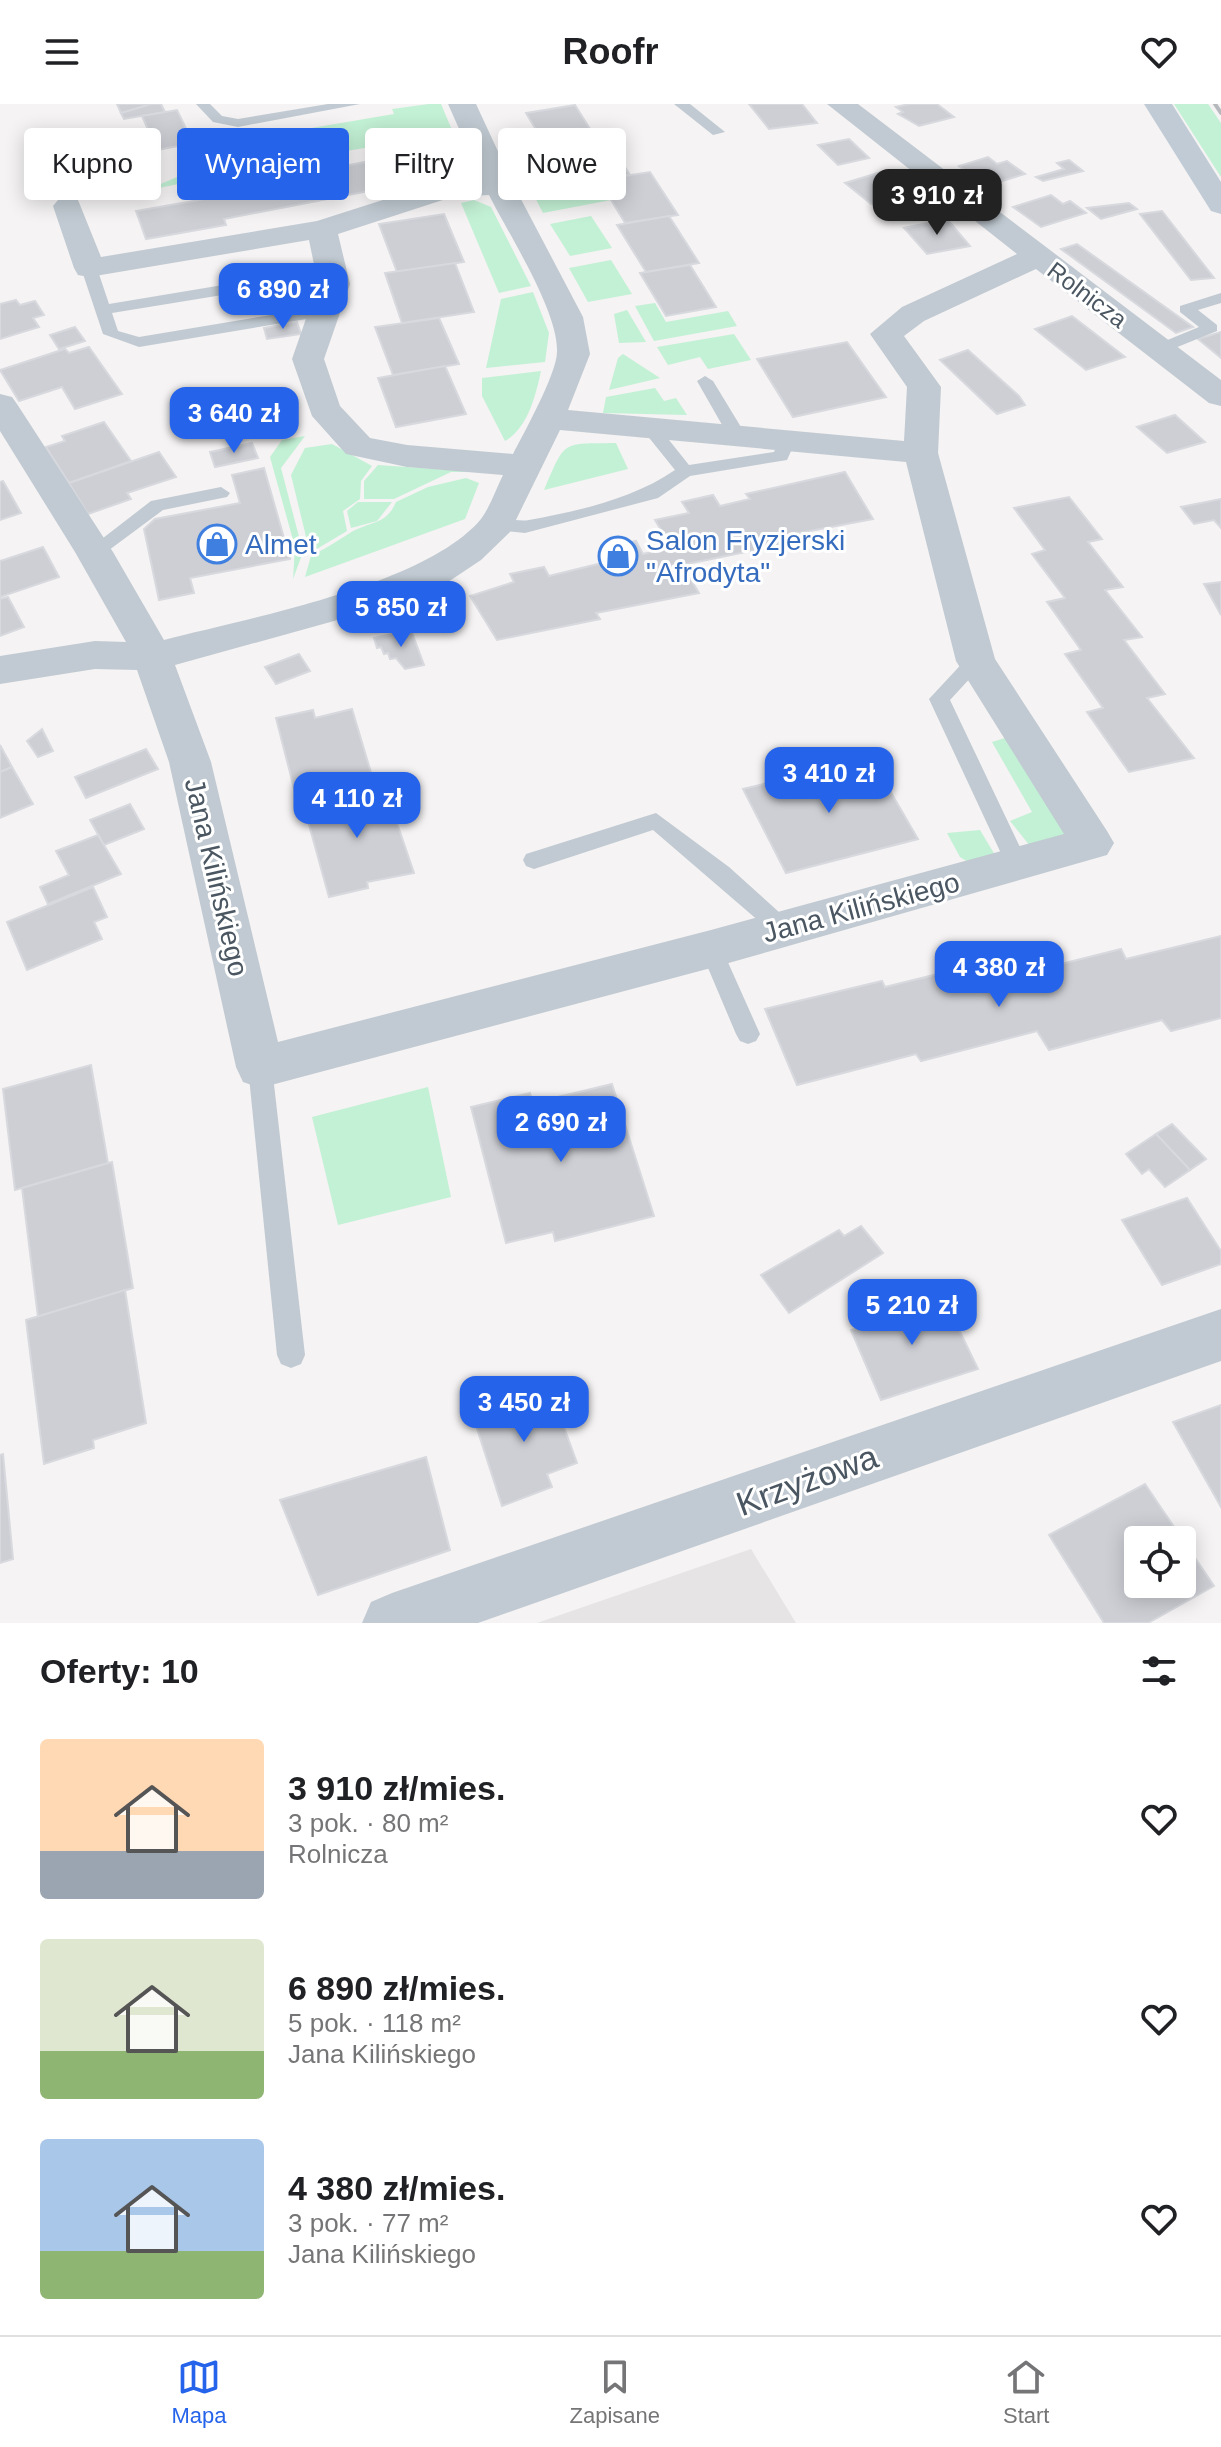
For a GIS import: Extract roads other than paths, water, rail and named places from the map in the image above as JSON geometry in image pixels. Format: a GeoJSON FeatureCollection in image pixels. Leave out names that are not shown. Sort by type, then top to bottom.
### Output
{"type":"FeatureCollection","features":[{"type":"Feature","properties":{"kind":"main road"},"geometry":{"type":"LineString","coordinates":[[1158,104],[1221,205]]}},
{"type":"Feature","properties":{"kind":"street"},"geometry":{"type":"LineString","coordinates":[[462,104],[498,184]]}},
{"type":"Feature","properties":{"kind":"street","name":"Rolnicza"},"geometry":{"type":"LineString","coordinates":[[841,104],[1036,257],[1221,396]]}},
{"type":"Feature","properties":{"kind":"street"},"geometry":{"type":"LineString","coordinates":[[68,206],[89,268],[322,229],[438,191],[498,186]]}},
{"type":"Feature","properties":{"kind":"street"},"geometry":{"type":"LineString","coordinates":[[0,670],[95,655],[152,657],[320,612],[432,575],[468,551],[497,524],[548,419],[574,354],[567,317],[506,200]]}},
{"type":"Feature","properties":{"kind":"street"},"geometry":{"type":"LineString","coordinates":[[322,229],[334,284],[308,359],[324,409],[358,446],[407,456],[525,466]]}},
{"type":"Feature","properties":{"kind":"street","name":"Jana Kilińskiego"},"geometry":{"type":"LineString","coordinates":[[0,404],[94,552],[138,626],[152,657],[190,762],[260,1067],[711,949],[1092,843],[976,661],[921,453],[924,387],[886,334],[913,314],[1036,257]]}},
{"type":"Feature","properties":{"kind":"street"},"geometry":{"type":"LineString","coordinates":[[548,419],[921,453]]}},
{"type":"Feature","properties":{"kind":"street","name":"Krzyżowa"},"geometry":{"type":"LineString","coordinates":[[392,1623],[1221,1335]]}},
{"type":"Feature","properties":{"kind":"lane"},"geometry":{"type":"LineString","coordinates":[[203,104],[207,112],[222,121],[238,123],[353,104]]}},
{"type":"Feature","properties":{"kind":"lane"},"geometry":{"type":"LineString","coordinates":[[681,104],[718,132]]}},
{"type":"Feature","properties":{"kind":"lane"},"geometry":{"type":"LineString","coordinates":[[89,268],[111,334],[139,342],[325,311]]}},
{"type":"Feature","properties":{"kind":"lane"},"geometry":{"type":"LineString","coordinates":[[103,310],[271,282]]}},
{"type":"Feature","properties":{"kind":"lane"},"geometry":{"type":"LineString","coordinates":[[1159,349],[1211,328],[1186,309],[1221,298]]}},
{"type":"Feature","properties":{"kind":"lane"},"geometry":{"type":"LineString","coordinates":[[705,381],[738,437]]}},
{"type":"Feature","properties":{"kind":"lane"},"geometry":{"type":"LineString","coordinates":[[651,429],[685,471]]}},
{"type":"Feature","properties":{"kind":"lane"},"geometry":{"type":"LineString","coordinates":[[497,524],[525,527],[652,494],[685,471],[781,456],[787,440]]}},
{"type":"Feature","properties":{"kind":"lane"},"geometry":{"type":"LineString","coordinates":[[94,552],[157,505],[221,493]]}},
{"type":"Feature","properties":{"kind":"lane"},"geometry":{"type":"LineString","coordinates":[[976,661],[939,699],[1017,864]]}},
{"type":"Feature","properties":{"kind":"lane"},"geometry":{"type":"LineString","coordinates":[[534,860],[656,821],[721,873],[783,929]]}},
{"type":"Feature","properties":{"kind":"lane"},"geometry":{"type":"LineString","coordinates":[[711,949],[748,1034]]}},
{"type":"Feature","properties":{"kind":"lane"},"geometry":{"type":"LineString","coordinates":[[260,1067],[291,1355]]}},
{"type":"Feature","properties":{"kind":"railway"},"geometry":{"type":"LineString","coordinates":[[1215,104],[1221,113]]}},
{"type":"Feature","properties":{"kind":"place","name":"Almet"},"geometry":{"type":"Point","coordinates":[217,544]}},
{"type":"Feature","properties":{"kind":"place","name":"Salon Fryzjerski \"Afrodyta\""},"geometry":{"type":"Point","coordinates":[618,556]}}]}
